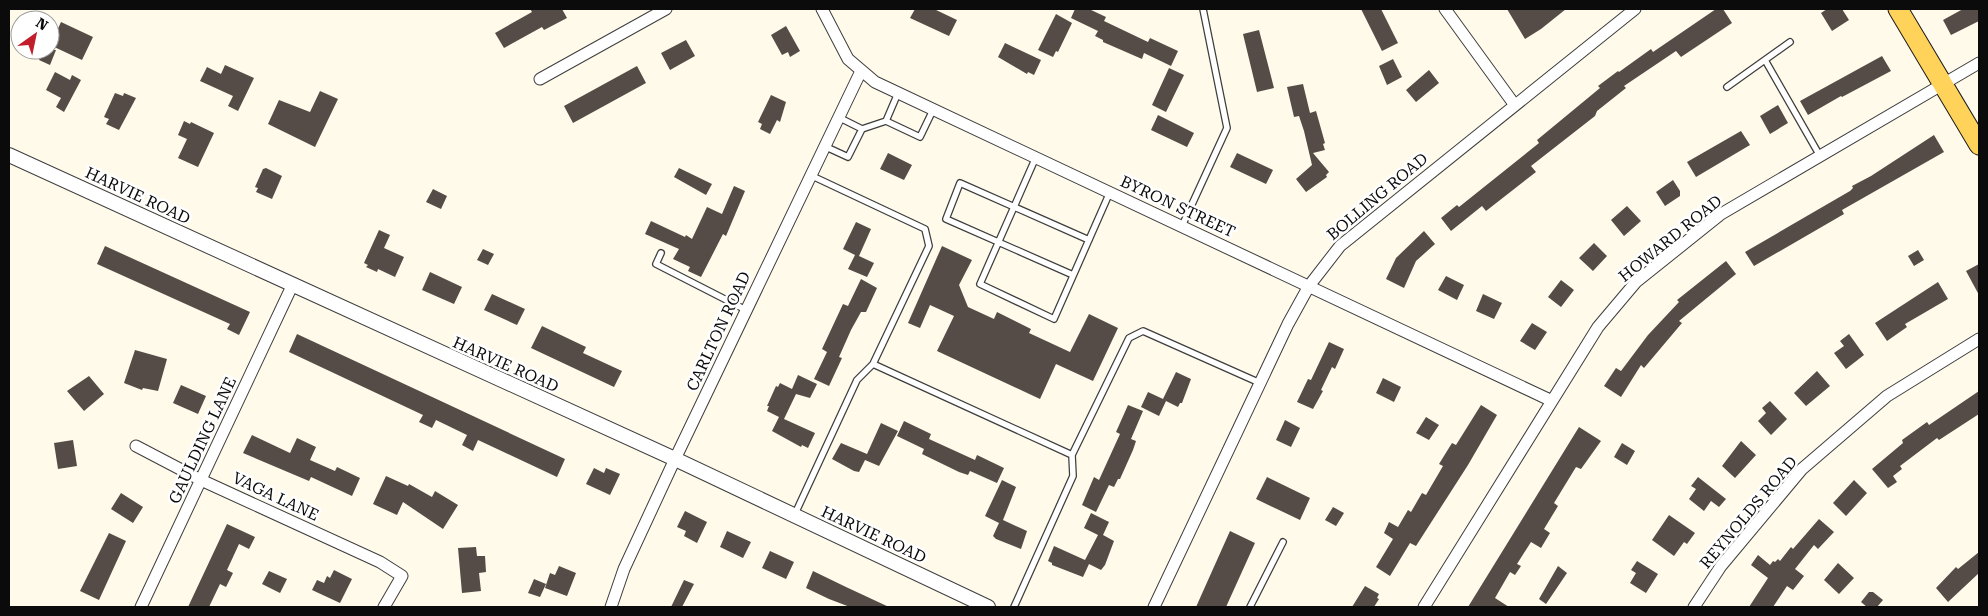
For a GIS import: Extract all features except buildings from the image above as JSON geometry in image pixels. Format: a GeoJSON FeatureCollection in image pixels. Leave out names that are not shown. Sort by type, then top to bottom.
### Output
{"type":"FeatureCollection","features":[{"type":"Feature","properties":{"kind":"main road"},"geometry":{"type":"LineString","coordinates":[[1898,9],[1979,144]]}},
{"type":"Feature","properties":{"kind":"street"},"geometry":{"type":"LineString","coordinates":[[540,79],[666,9]]}},
{"type":"Feature","properties":{"kind":"street","name":"BYRON STREET"},"geometry":{"type":"LineString","coordinates":[[822,9],[848,59],[860,71],[898,93],[1550,400]]}},
{"type":"Feature","properties":{"kind":"street"},"geometry":{"type":"LineString","coordinates":[[1444,9],[1514,104]]}},
{"type":"Feature","properties":{"kind":"street","name":"BOLLING ROAD"},"geometry":{"type":"LineString","coordinates":[[1154,607],[1260,383],[1309,286],[1340,246],[1514,104],[1635,9]]}},
{"type":"Feature","properties":{"kind":"street","name":"HOWARD ROAD"},"geometry":{"type":"LineString","coordinates":[[1424,607],[1550,400],[1598,327],[1636,282],[1721,214],[1979,63]]}},
{"type":"Feature","properties":{"kind":"street","name":"CARLTON ROAD"},"geometry":{"type":"LineString","coordinates":[[610,607],[624,569],[860,71]]}},
{"type":"Feature","properties":{"kind":"street","name":"HARVIE ROAD"},"geometry":{"type":"LineString","coordinates":[[9,156],[675,460],[988,607]]}},
{"type":"Feature","properties":{"kind":"street","name":"GAULDING LANE"},"geometry":{"type":"LineString","coordinates":[[141,607],[292,286]]}},
{"type":"Feature","properties":{"kind":"street","name":"REYNOLDS ROAD"},"geometry":{"type":"LineString","coordinates":[[1694,607],[1721,566],[1802,469],[1887,396],[1979,339]]}},
{"type":"Feature","properties":{"kind":"street","name":"VAGA LANE"},"geometry":{"type":"LineString","coordinates":[[136,446],[201,480],[380,562],[402,576],[384,607]]}},
{"type":"Feature","properties":{"kind":"lane"},"geometry":{"type":"LineString","coordinates":[[1182,226],[1227,128],[1203,9]]}},
{"type":"Feature","properties":{"kind":"lane"},"geometry":{"type":"LineString","coordinates":[[1728,87],[1790,42]]}},
{"type":"Feature","properties":{"kind":"lane"},"geometry":{"type":"LineString","coordinates":[[1765,60],[1820,156]]}},
{"type":"Feature","properties":{"kind":"lane"},"geometry":{"type":"LineString","coordinates":[[886,121],[898,93]]}},
{"type":"Feature","properties":{"kind":"lane"},"geometry":{"type":"LineString","coordinates":[[838,117],[862,129],[886,121],[920,137],[933,110]]}},
{"type":"Feature","properties":{"kind":"lane"},"geometry":{"type":"LineString","coordinates":[[824,146],[848,157],[862,129]]}},
{"type":"Feature","properties":{"kind":"lane"},"geometry":{"type":"LineString","coordinates":[[1036,157],[980,284],[1054,319],[1110,192]]}},
{"type":"Feature","properties":{"kind":"lane"},"geometry":{"type":"LineString","coordinates":[[794,516],[857,380],[873,364],[929,246],[925,229],[810,175]]}},
{"type":"Feature","properties":{"kind":"lane"},"geometry":{"type":"LineString","coordinates":[[1074,275],[946,219],[960,183],[1089,240]]}},
{"type":"Feature","properties":{"kind":"lane"},"geometry":{"type":"LineString","coordinates":[[661,253],[656,264],[746,310]]}},
{"type":"Feature","properties":{"kind":"lane"},"geometry":{"type":"LineString","coordinates":[[1014,607],[1073,476],[1072,455],[1129,338],[1143,330],[1260,383]]}},
{"type":"Feature","properties":{"kind":"lane"},"geometry":{"type":"LineString","coordinates":[[873,364],[1072,455]]}},
{"type":"Feature","properties":{"kind":"lane"},"geometry":{"type":"LineString","coordinates":[[1250,607],[1283,542]]}}]}
